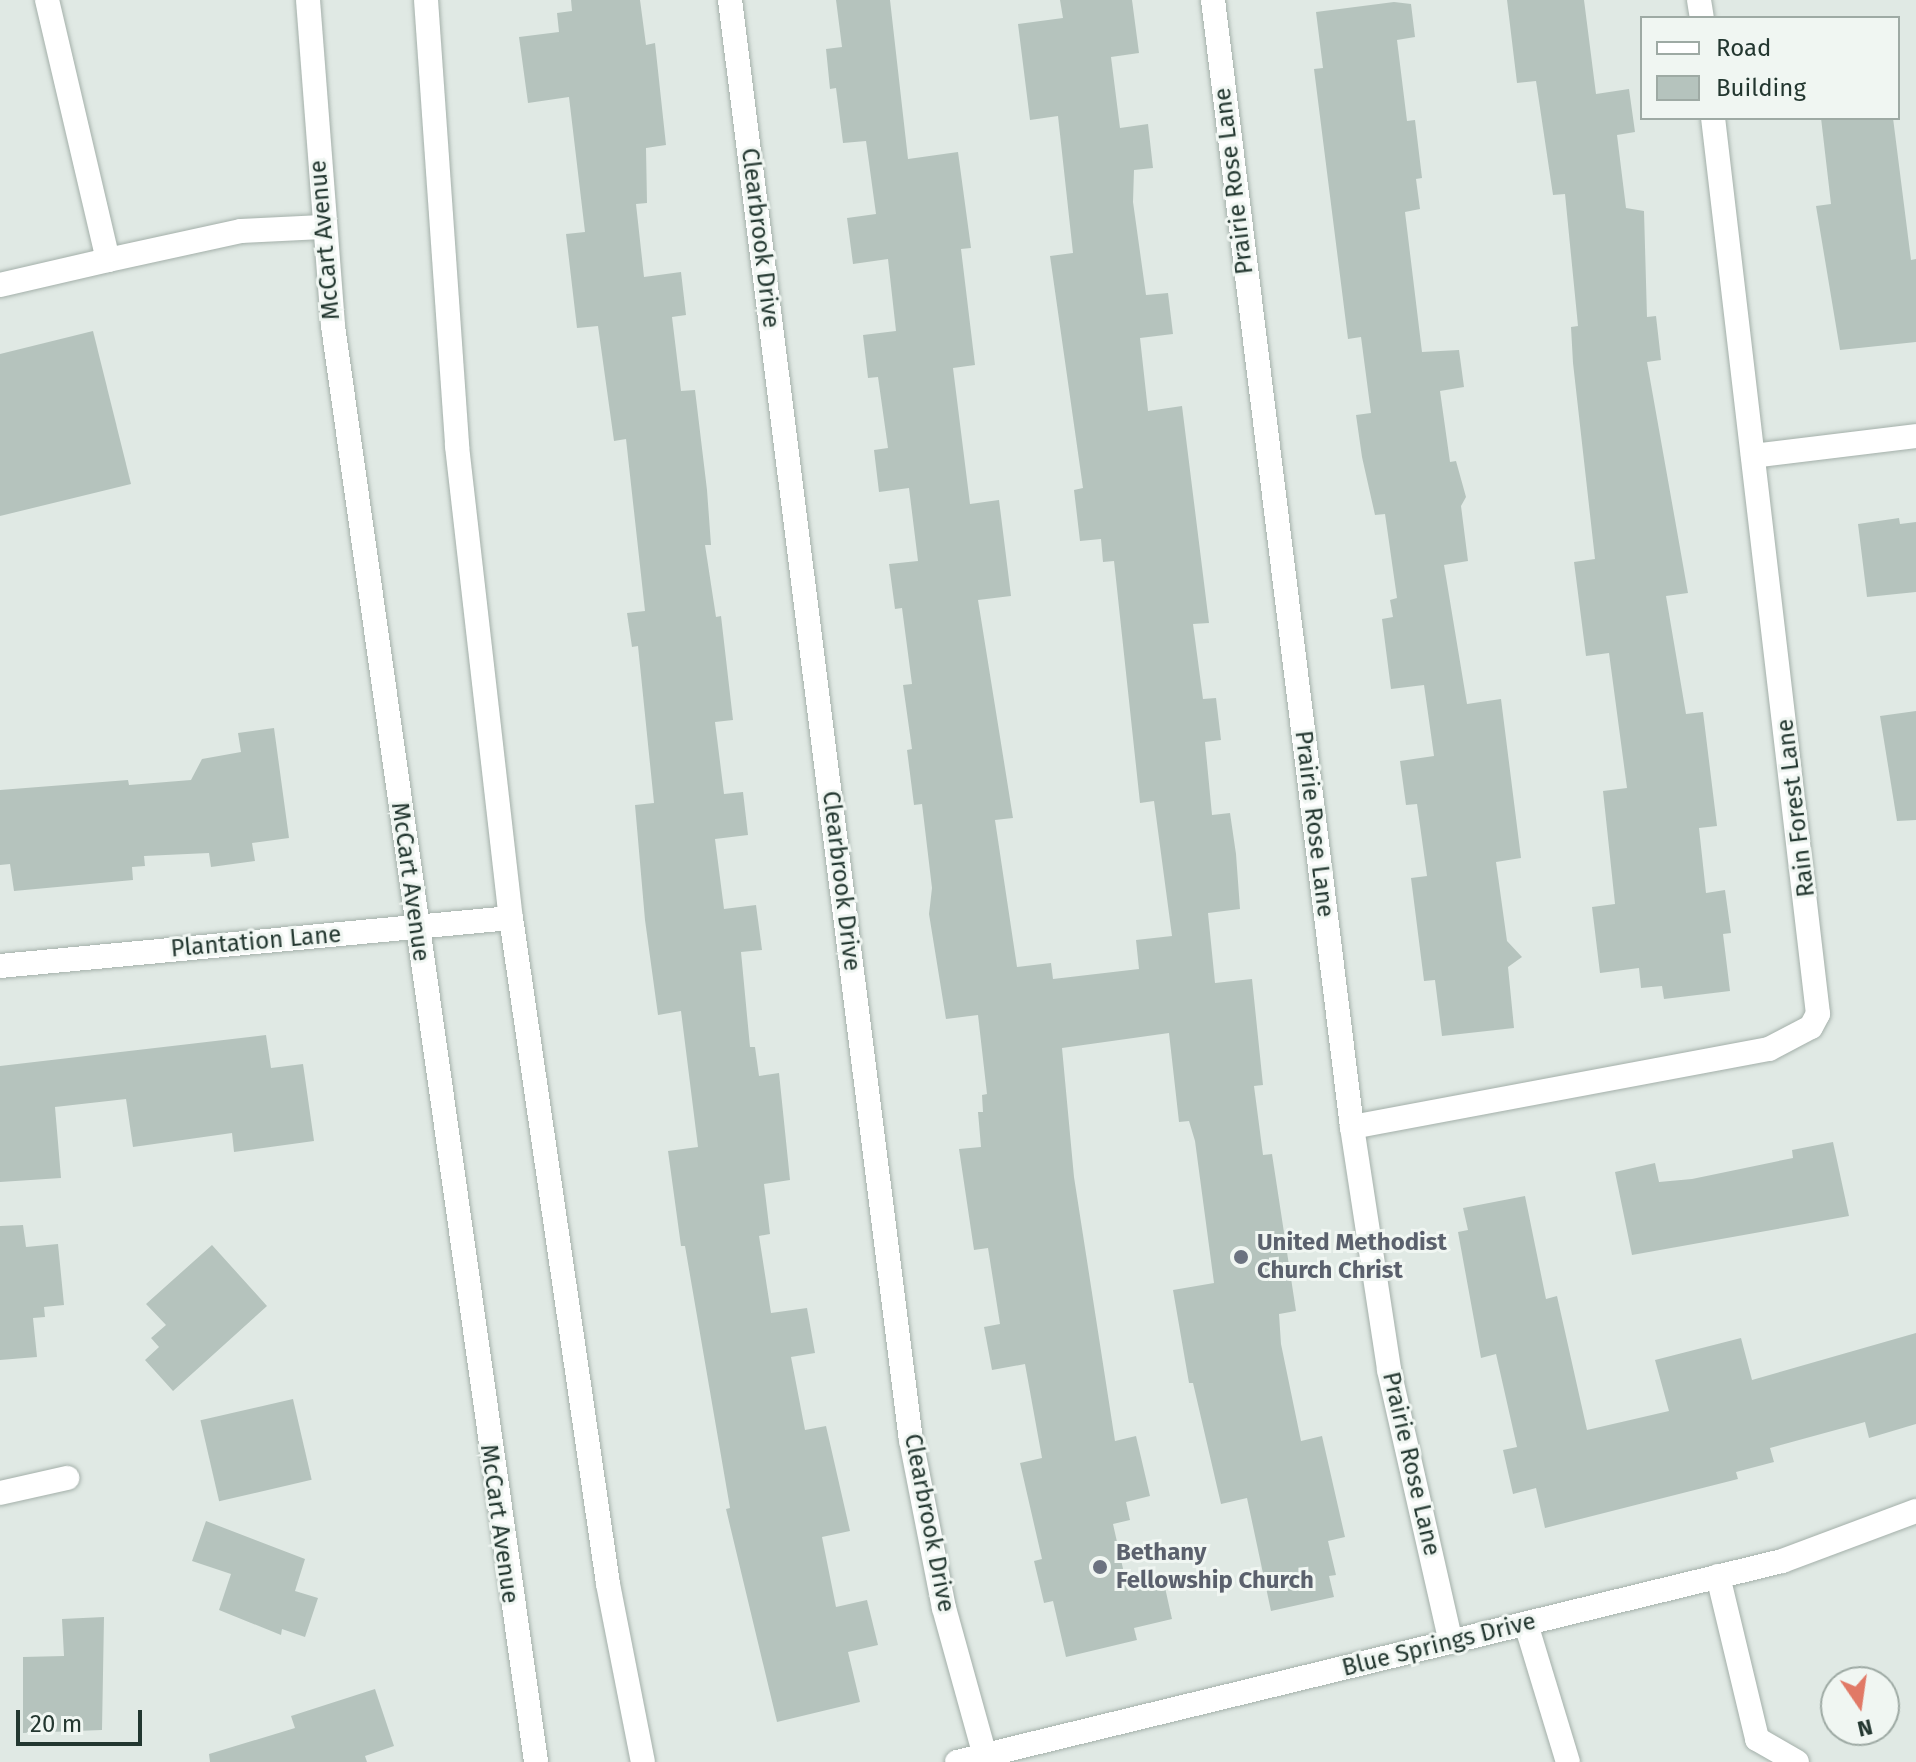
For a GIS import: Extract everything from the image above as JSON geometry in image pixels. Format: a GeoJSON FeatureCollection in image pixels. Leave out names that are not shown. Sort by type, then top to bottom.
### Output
{"type":"FeatureCollection","features":[{"type":"Feature","properties":{"kind":"street"},"geometry":{"type":"LineString","coordinates":[[47,0],[108,260]]}},
{"type":"Feature","properties":{"kind":"street","name":"McCart Avenue"},"geometry":{"type":"LineString","coordinates":[[308,0],[322,227],[416,928],[536,1762]]}},
{"type":"Feature","properties":{"kind":"street"},"geometry":{"type":"LineString","coordinates":[[426,0],[457,446],[511,918],[606,1569],[643,1762]]}},
{"type":"Feature","properties":{"kind":"street","name":"Clearbrook Drive"},"geometry":{"type":"LineString","coordinates":[[730,0],[911,1440],[944,1608],[985,1756]]}},
{"type":"Feature","properties":{"kind":"street","name":"Prairie Rose Lane"},"geometry":{"type":"LineString","coordinates":[[1213,0],[1352,1127],[1389,1370],[1451,1642]]}},
{"type":"Feature","properties":{"kind":"street","name":"Rain Forest Lane"},"geometry":{"type":"LineString","coordinates":[[1352,1127],[1769,1049],[1811,1027],[1818,1014],[1713,120]]}},
{"type":"Feature","properties":{"kind":"street"},"geometry":{"type":"LineString","coordinates":[[0,285],[241,231],[322,227]]}},
{"type":"Feature","properties":{"kind":"street"},"geometry":{"type":"LineString","coordinates":[[1753,456],[1916,436]]}},
{"type":"Feature","properties":{"kind":"street","name":"Plantation Lane"},"geometry":{"type":"LineString","coordinates":[[0,966],[511,918]]}},
{"type":"Feature","properties":{"kind":"street"},"geometry":{"type":"LineString","coordinates":[[0,1493],[67,1478]]}},
{"type":"Feature","properties":{"kind":"street","name":"Blue Springs Drive"},"geometry":{"type":"LineString","coordinates":[[957,1762],[1782,1561],[1916,1511]]}},
{"type":"Feature","properties":{"kind":"street"},"geometry":{"type":"LineString","coordinates":[[1718,1576],[1757,1739],[1797,1762]]}},
{"type":"Feature","properties":{"kind":"street"},"geometry":{"type":"LineString","coordinates":[[1526,1624],[1568,1762]]}},
{"type":"Feature","properties":{"kind":"building"},"geometry":{"type":"Polygon","coordinates":[[[571,0],[640,0],[646,45],[655,43],[666,145],[646,148],[647,203],[636,204],[644,277],[681,272],[686,315],[672,317],[681,391],[695,390],[711,545],[705,545],[716,617],[721,616],[733,720],[715,722],[724,794],[743,792],[748,835],[715,839],[724,909],[756,905],[762,950],[741,952],[750,1047],[755,1047],[759,1076],[779,1073],[790,1180],[764,1184],[770,1234],[759,1236],[771,1313],[807,1308],[815,1353],[791,1357],[805,1430],[826,1426],[850,1531],[822,1537],[836,1607],[867,1600],[878,1645],[848,1652],[860,1702],[777,1722],[726,1509],[730,1508],[685,1246],[681,1246],[668,1151],[698,1147],[681,1011],[658,1015],[645,920],[635,805],[654,803],[638,646],[632,647],[627,613],[645,611],[626,439],[614,441],[598,326],[577,328],[566,234],[585,232],[569,97],[528,103],[519,37],[559,32],[557,13],[572,11],[571,0]]]}},
{"type":"Feature","properties":{"kind":"building"},"geometry":{"type":"Polygon","coordinates":[[[836,0],[890,0],[908,159],[958,152],[971,248],[961,249],[975,365],[953,368],[970,504],[999,500],[1011,596],[978,600],[1013,818],[995,820],[1017,967],[1051,963],[1053,979],[1139,969],[1136,940],[1172,936],[1154,801],[1140,803],[1114,561],[1103,562],[1101,539],[1080,541],[1074,490],[1083,488],[1050,256],[1073,253],[1058,116],[1030,120],[1018,24],[1063,18],[1060,0],[1132,0],[1139,53],[1111,57],[1120,128],[1148,124],[1153,168],[1134,170],[1133,202],[1146,295],[1168,293],[1173,334],[1140,338],[1148,411],[1182,406],[1209,623],[1193,624],[1203,699],[1216,698],[1221,740],[1205,742],[1212,815],[1230,813],[1236,854],[1240,909],[1208,913],[1215,983],[1252,979],[1263,1085],[1254,1086],[1263,1155],[1272,1154],[1296,1311],[1279,1314],[1281,1344],[1301,1441],[1322,1436],[1345,1537],[1328,1541],[1336,1575],[1329,1576],[1334,1597],[1271,1611],[1247,1498],[1221,1504],[1193,1383],[1189,1383],[1173,1290],[1214,1283],[1195,1141],[1189,1121],[1179,1122],[1169,1033],[1062,1048],[1074,1177],[1115,1441],[1136,1436],[1150,1496],[1126,1502],[1130,1520],[1113,1524],[1128,1591],[1164,1583],[1172,1619],[1134,1628],[1137,1640],[1066,1657],[1053,1601],[1044,1603],[1034,1561],[1042,1559],[1020,1463],[1042,1458],[1025,1364],[992,1370],[984,1327],[1000,1324],[988,1248],[974,1250],[959,1149],[981,1147],[978,1112],[983,1112],[982,1095],[987,1094],[978,1015],[946,1019],[929,914],[932,888],[922,804],[914,805],[907,750],[912,749],[903,685],[912,684],[902,608],[895,609],[889,564],[918,561],[909,488],[879,492],[874,450],[888,448],[878,377],[868,378],[863,335],[896,331],[888,259],[853,264],[847,218],[876,214],[866,141],[843,143],[836,88],[830,89],[826,49],[842,47],[836,0]]]}},
{"type":"Feature","properties":{"kind":"building"},"geometry":{"type":"Polygon","coordinates":[[[1507,0],[1584,0],[1596,94],[1629,89],[1635,132],[1617,135],[1626,208],[1644,211],[1647,317],[1656,316],[1661,360],[1647,362],[1688,593],[1666,596],[1686,714],[1703,712],[1717,826],[1699,828],[1706,893],[1725,890],[1731,933],[1723,934],[1730,991],[1664,999],[1662,986],[1641,988],[1639,968],[1600,973],[1592,907],[1615,904],[1603,791],[1627,788],[1609,653],[1586,656],[1574,562],[1595,559],[1573,363],[1571,327],[1578,326],[1565,194],[1553,195],[1536,81],[1517,83],[1507,0]]]}},
{"type":"Feature","properties":{"kind":"building"},"geometry":{"type":"Polygon","coordinates":[[[1394,2],[1411,4],[1415,37],[1397,40],[1407,121],[1415,120],[1422,178],[1416,179],[1420,209],[1405,212],[1422,352],[1459,350],[1464,387],[1440,391],[1450,462],[1456,461],[1466,497],[1461,506],[1468,561],[1444,565],[1467,704],[1501,699],[1521,858],[1496,862],[1507,941],[1522,957],[1508,967],[1514,1028],[1442,1036],[1435,980],[1424,981],[1411,878],[1427,876],[1417,804],[1406,805],[1400,761],[1434,756],[1424,685],[1391,689],[1382,619],[1393,617],[1390,600],[1397,598],[1385,514],[1375,515],[1362,457],[1356,415],[1371,413],[1361,337],[1348,339],[1314,69],[1323,68],[1316,12],[1394,2]]]}},
{"type":"Feature","properties":{"kind":"building"},"geometry":{"type":"Polygon","coordinates":[[[1821,120],[1893,120],[1911,260],[1916,259],[1916,342],[1840,350],[1816,206],[1831,204],[1821,120]]]}},
{"type":"Feature","properties":{"kind":"building"},"geometry":{"type":"Polygon","coordinates":[[[93,331],[131,484],[0,516],[0,354],[93,331]]]}},
{"type":"Feature","properties":{"kind":"building"},"geometry":{"type":"Polygon","coordinates":[[[1899,518],[1900,524],[1916,522],[1916,592],[1867,597],[1858,524],[1899,518]]]}},
{"type":"Feature","properties":{"kind":"building"},"geometry":{"type":"Polygon","coordinates":[[[1916,711],[1916,820],[1897,821],[1880,716],[1916,711]]]}},
{"type":"Feature","properties":{"kind":"building"},"geometry":{"type":"Polygon","coordinates":[[[274,728],[289,838],[252,843],[255,861],[211,867],[209,853],[144,856],[145,866],[132,867],[133,880],[14,891],[10,864],[0,865],[0,790],[128,780],[129,785],[191,780],[202,759],[241,752],[238,733],[274,728]]]}},
{"type":"Feature","properties":{"kind":"building"},"geometry":{"type":"Polygon","coordinates":[[[266,1035],[271,1068],[303,1064],[314,1141],[234,1152],[232,1133],[133,1147],[126,1099],[55,1107],[61,1178],[0,1182],[0,1066],[266,1035]]]}},
{"type":"Feature","properties":{"kind":"building"},"geometry":{"type":"Polygon","coordinates":[[[1833,1142],[1849,1216],[1632,1255],[1615,1172],[1655,1163],[1659,1182],[1692,1179],[1793,1158],[1792,1150],[1833,1142]]]}},
{"type":"Feature","properties":{"kind":"building"},"geometry":{"type":"Polygon","coordinates":[[[1525,1196],[1546,1299],[1557,1296],[1587,1430],[1669,1411],[1655,1360],[1741,1338],[1752,1380],[1916,1333],[1916,1424],[1869,1438],[1865,1422],[1770,1448],[1774,1462],[1736,1472],[1738,1479],[1545,1528],[1536,1488],[1513,1494],[1503,1450],[1517,1447],[1496,1354],[1481,1358],[1458,1232],[1468,1230],[1463,1208],[1525,1196]]]}},
{"type":"Feature","properties":{"kind":"building"},"geometry":{"type":"Polygon","coordinates":[[[23,1225],[26,1247],[58,1244],[64,1305],[44,1307],[45,1317],[33,1318],[37,1357],[0,1360],[0,1226],[23,1225]]]}},
{"type":"Feature","properties":{"kind":"building"},"geometry":{"type":"Polygon","coordinates":[[[212,1245],[267,1306],[173,1391],[145,1360],[159,1347],[151,1338],[166,1325],[146,1304],[212,1245]]]}},
{"type":"Feature","properties":{"kind":"building"},"geometry":{"type":"Polygon","coordinates":[[[293,1399],[312,1480],[219,1501],[200,1420],[293,1399]]]}},
{"type":"Feature","properties":{"kind":"building"},"geometry":{"type":"Polygon","coordinates":[[[206,1521],[305,1559],[295,1591],[318,1598],[305,1637],[282,1629],[281,1635],[219,1610],[231,1574],[192,1561],[206,1521]]]}},
{"type":"Feature","properties":{"kind":"building"},"geometry":{"type":"Polygon","coordinates":[[[104,1617],[102,1730],[23,1733],[23,1657],[64,1656],[62,1619],[104,1617]]]}},
{"type":"Feature","properties":{"kind":"building"},"geometry":{"type":"Polygon","coordinates":[[[375,1689],[394,1746],[365,1756],[367,1762],[210,1762],[209,1754],[295,1728],[291,1716],[375,1689]]]}},
{"type":"Feature","properties":{"kind":"place","name":"United Methodist Church Christ"},"geometry":{"type":"Point","coordinates":[1241,1257]}},
{"type":"Feature","properties":{"kind":"place","name":"Bethany Fellowship Church"},"geometry":{"type":"Point","coordinates":[1100,1567]}}]}
